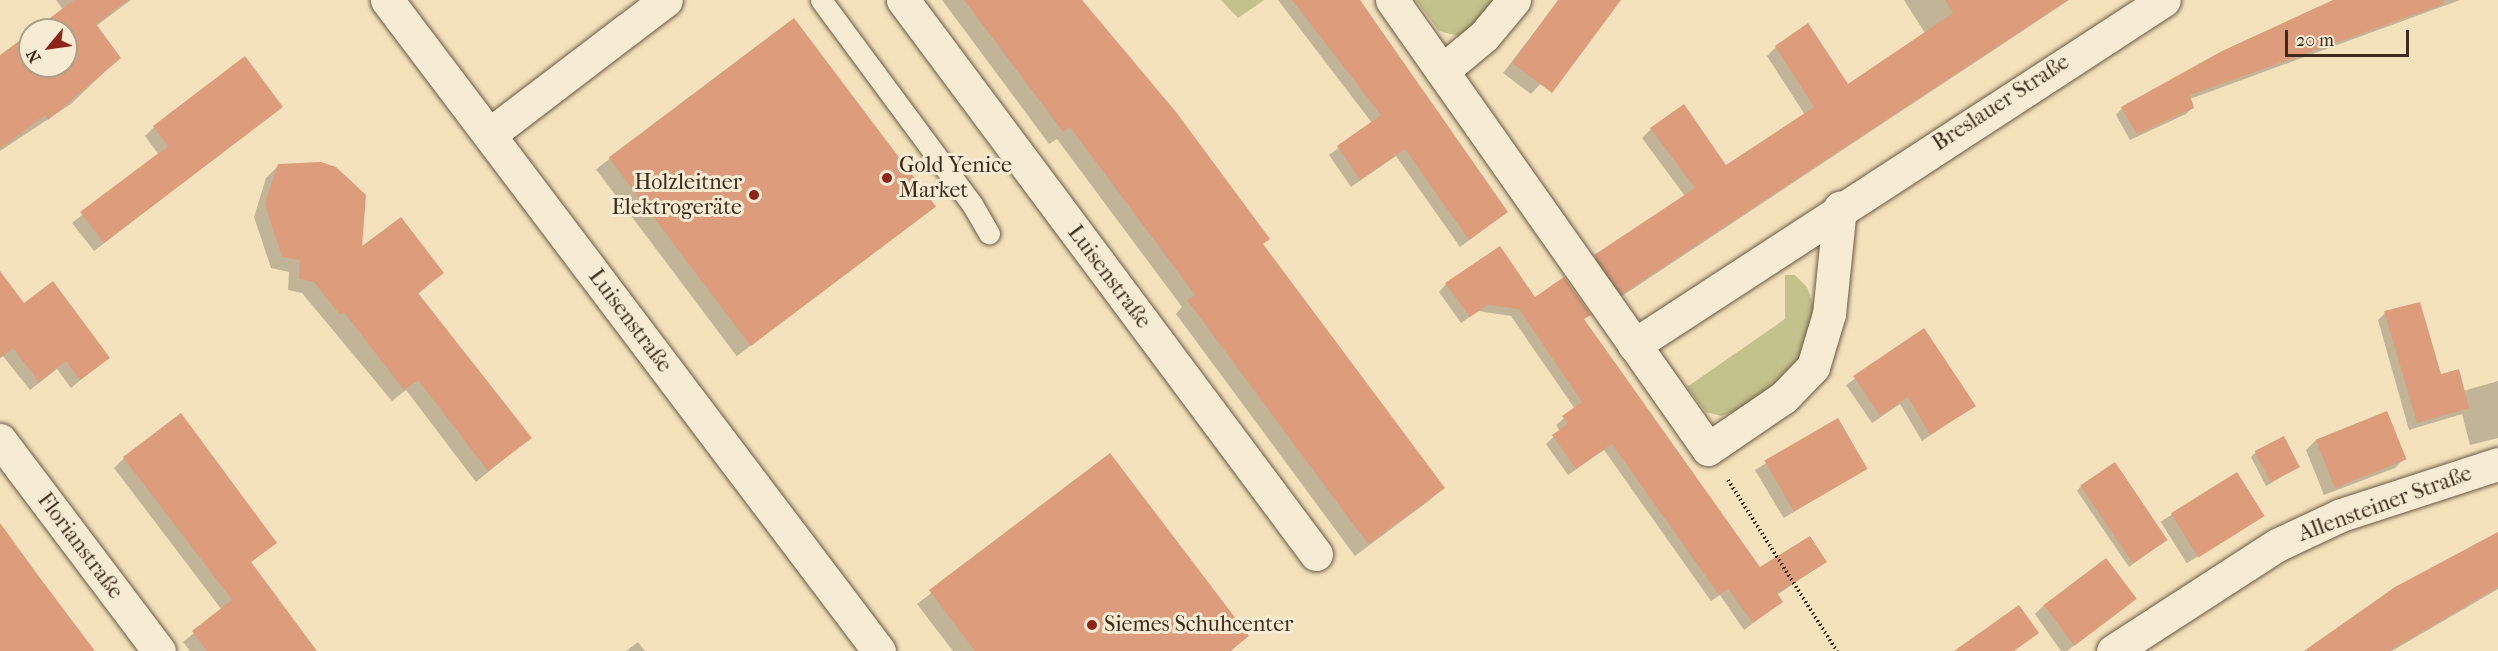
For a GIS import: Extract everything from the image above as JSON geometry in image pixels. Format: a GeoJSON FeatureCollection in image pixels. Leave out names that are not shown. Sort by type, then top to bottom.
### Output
{"type":"FeatureCollection","features":[{"type":"Feature","properties":{"kind":"street","name":"Luisenstraße"},"geometry":{"type":"LineString","coordinates":[[387,0],[879,651]]}},
{"type":"Feature","properties":{"kind":"street"},"geometry":{"type":"LineString","coordinates":[[490,134],[666,0]]}},
{"type":"Feature","properties":{"kind":"street","name":"Luisenstraße"},"geometry":{"type":"LineString","coordinates":[[903,0],[1316,554]]}},
{"type":"Feature","properties":{"kind":"street"},"geometry":{"type":"LineString","coordinates":[[1392,0],[1708,449],[1784,397],[1813,367],[1829,314],[1840,208]]}},
{"type":"Feature","properties":{"kind":"street"},"geometry":{"type":"LineString","coordinates":[[1442,71],[1484,36],[1514,0]]}},
{"type":"Feature","properties":{"kind":"street","name":"Breslauer Straße"},"geometry":{"type":"LineString","coordinates":[[1634,345],[1840,208],[2164,0]]}},
{"type":"Feature","properties":{"kind":"street","name":"Florianstraße"},"geometry":{"type":"LineString","coordinates":[[0,440],[159,651]]}},
{"type":"Feature","properties":{"kind":"street","name":"Allensteiner Straße"},"geometry":{"type":"LineString","coordinates":[[2113,651],[2150,638],[2277,544],[2341,515],[2498,464]]}},
{"type":"Feature","properties":{"kind":"lane"},"geometry":{"type":"LineString","coordinates":[[821,0],[972,204],[989,234]]}},
{"type":"Feature","properties":{"kind":"path"},"geometry":{"type":"LineString","coordinates":[[1708,449],[1837,651]]}},
{"type":"Feature","properties":{"kind":"shaded area"},"geometry":{"type":"Polygon","coordinates":[[[1221,0],[1264,0],[1238,18],[1221,0]]]}},
{"type":"Feature","properties":{"kind":"shaded area"},"geometry":{"type":"Polygon","coordinates":[[[1416,0],[1496,0],[1473,29],[1459,36],[1439,31],[1416,0]]]}},
{"type":"Feature","properties":{"kind":"shaded area"},"geometry":{"type":"Polygon","coordinates":[[[1785,275],[1795,275],[1807,287],[1815,310],[1802,361],[1743,409],[1721,416],[1706,412],[1687,387],[1785,319],[1785,275]]]}},
{"type":"Feature","properties":{"kind":"building"},"geometry":{"type":"Polygon","coordinates":[[[74,0],[128,0],[96,24],[121,58],[48,120],[45,115],[0,149],[0,55],[18,42],[18,78],[78,78],[78,18],[50,18],[74,0]]]}},
{"type":"Feature","properties":{"kind":"building"},"geometry":{"type":"Polygon","coordinates":[[[964,0],[1082,0],[1176,112],[1270,239],[1263,244],[1445,488],[1368,544],[1187,300],[1195,295],[1070,127],[1063,132],[964,0]]]}},
{"type":"Feature","properties":{"kind":"building"},"geometry":{"type":"Polygon","coordinates":[[[1292,0],[1360,0],[1508,212],[1469,240],[1405,149],[1360,180],[1337,146],[1381,115],[1292,0]]]}},
{"type":"Feature","properties":{"kind":"building"},"geometry":{"type":"Polygon","coordinates":[[[1558,0],[1621,0],[1552,93],[1512,63],[1558,0]]]}},
{"type":"Feature","properties":{"kind":"building"},"geometry":{"type":"Polygon","coordinates":[[[1945,0],[2068,0],[1622,294],[1594,255],[1695,188],[1650,128],[1684,104],[1726,165],[1814,107],[1775,46],[1808,23],[1848,84],[1953,13],[1945,0]]]}},
{"type":"Feature","properties":{"kind":"building"},"geometry":{"type":"Polygon","coordinates":[[[2333,0],[2443,0],[2444,4],[2190,95],[2194,108],[2137,134],[2121,107],[2222,51],[2333,0]]]}},
{"type":"Feature","properties":{"kind":"building","name":"Holzleitner Elektrogeräte"},"geometry":{"type":"Polygon","coordinates":[[[794,18],[936,206],[751,346],[609,158],[794,18]]]}},
{"type":"Feature","properties":{"kind":"building"},"geometry":{"type":"Polygon","coordinates":[[[245,56],[283,107],[104,243],[80,212],[168,146],[153,126],[245,56]]]}},
{"type":"Feature","properties":{"kind":"building"},"geometry":{"type":"Polygon","coordinates":[[[321,162],[336,167],[366,195],[362,246],[401,217],[444,273],[418,293],[532,438],[488,471],[418,380],[404,390],[344,312],[340,315],[314,282],[299,279],[300,260],[282,257],[265,204],[278,164],[321,162]]]}},
{"type":"Feature","properties":{"kind":"building"},"geometry":{"type":"Polygon","coordinates":[[[1500,246],[1535,297],[1564,277],[1591,315],[1584,319],[1760,567],[1810,536],[1827,562],[1777,593],[1783,602],[1753,623],[1728,589],[1719,595],[1612,444],[1576,469],[1552,435],[1568,424],[1562,416],[1582,402],[1519,309],[1487,305],[1470,317],[1445,283],[1500,246]]]}},
{"type":"Feature","properties":{"kind":"building"},"geometry":{"type":"Polygon","coordinates":[[[0,271],[24,303],[53,281],[110,358],[80,380],[66,361],[39,382],[13,348],[0,358],[0,271]]]}},
{"type":"Feature","properties":{"kind":"building"},"geometry":{"type":"Polygon","coordinates":[[[2420,302],[2441,374],[2459,369],[2469,408],[2417,423],[2384,311],[2420,302]]]}},
{"type":"Feature","properties":{"kind":"building"},"geometry":{"type":"Polygon","coordinates":[[[1924,328],[1976,406],[1930,435],[1908,397],[1880,416],[1853,376],[1924,328]]]}},
{"type":"Feature","properties":{"kind":"building"},"geometry":{"type":"Polygon","coordinates":[[[2387,411],[2406,459],[2335,488],[2316,440],[2387,411]]]}},
{"type":"Feature","properties":{"kind":"building"},"geometry":{"type":"Polygon","coordinates":[[[181,413],[277,543],[251,562],[317,651],[207,651],[192,631],[232,600],[123,457],[181,413]]]}},
{"type":"Feature","properties":{"kind":"building"},"geometry":{"type":"Polygon","coordinates":[[[1838,418],[1868,469],[1794,512],[1764,460],[1838,418]]]}},
{"type":"Feature","properties":{"kind":"building"},"geometry":{"type":"Polygon","coordinates":[[[2284,436],[2300,467],[2270,482],[2255,451],[2284,436]]]}},
{"type":"Feature","properties":{"kind":"building"},"geometry":{"type":"Polygon","coordinates":[[[1110,453],[1249,636],[1230,651],[975,651],[929,590],[1110,453]]]}},
{"type":"Feature","properties":{"kind":"building"},"geometry":{"type":"Polygon","coordinates":[[[2115,462],[2168,540],[2133,563],[2080,485],[2115,462]]]}},
{"type":"Feature","properties":{"kind":"building"},"geometry":{"type":"Polygon","coordinates":[[[2237,472],[2265,516],[2198,557],[2171,513],[2237,472]]]}},
{"type":"Feature","properties":{"kind":"building"},"geometry":{"type":"Polygon","coordinates":[[[0,523],[40,578],[95,651],[0,651],[0,523]]]}},
{"type":"Feature","properties":{"kind":"building"},"geometry":{"type":"Polygon","coordinates":[[[2498,532],[2498,587],[2389,651],[2304,651],[2395,587],[2498,532]]]}},
{"type":"Feature","properties":{"kind":"building"},"geometry":{"type":"Polygon","coordinates":[[[2106,558],[2137,599],[2074,646],[2044,605],[2106,558]]]}},
{"type":"Feature","properties":{"kind":"building"},"geometry":{"type":"Polygon","coordinates":[[[2019,605],[2039,633],[2014,651],[1954,651],[2019,605]]]}},
{"type":"Feature","properties":{"kind":"place","name":"Gold Yenice Market"},"geometry":{"type":"Point","coordinates":[887,178]}},
{"type":"Feature","properties":{"kind":"place","name":"Holzleitner Elektrogeräte"},"geometry":{"type":"Point","coordinates":[754,195]}},
{"type":"Feature","properties":{"kind":"place","name":"Siemes Schuhcenter"},"geometry":{"type":"Point","coordinates":[1092,625]}}]}
